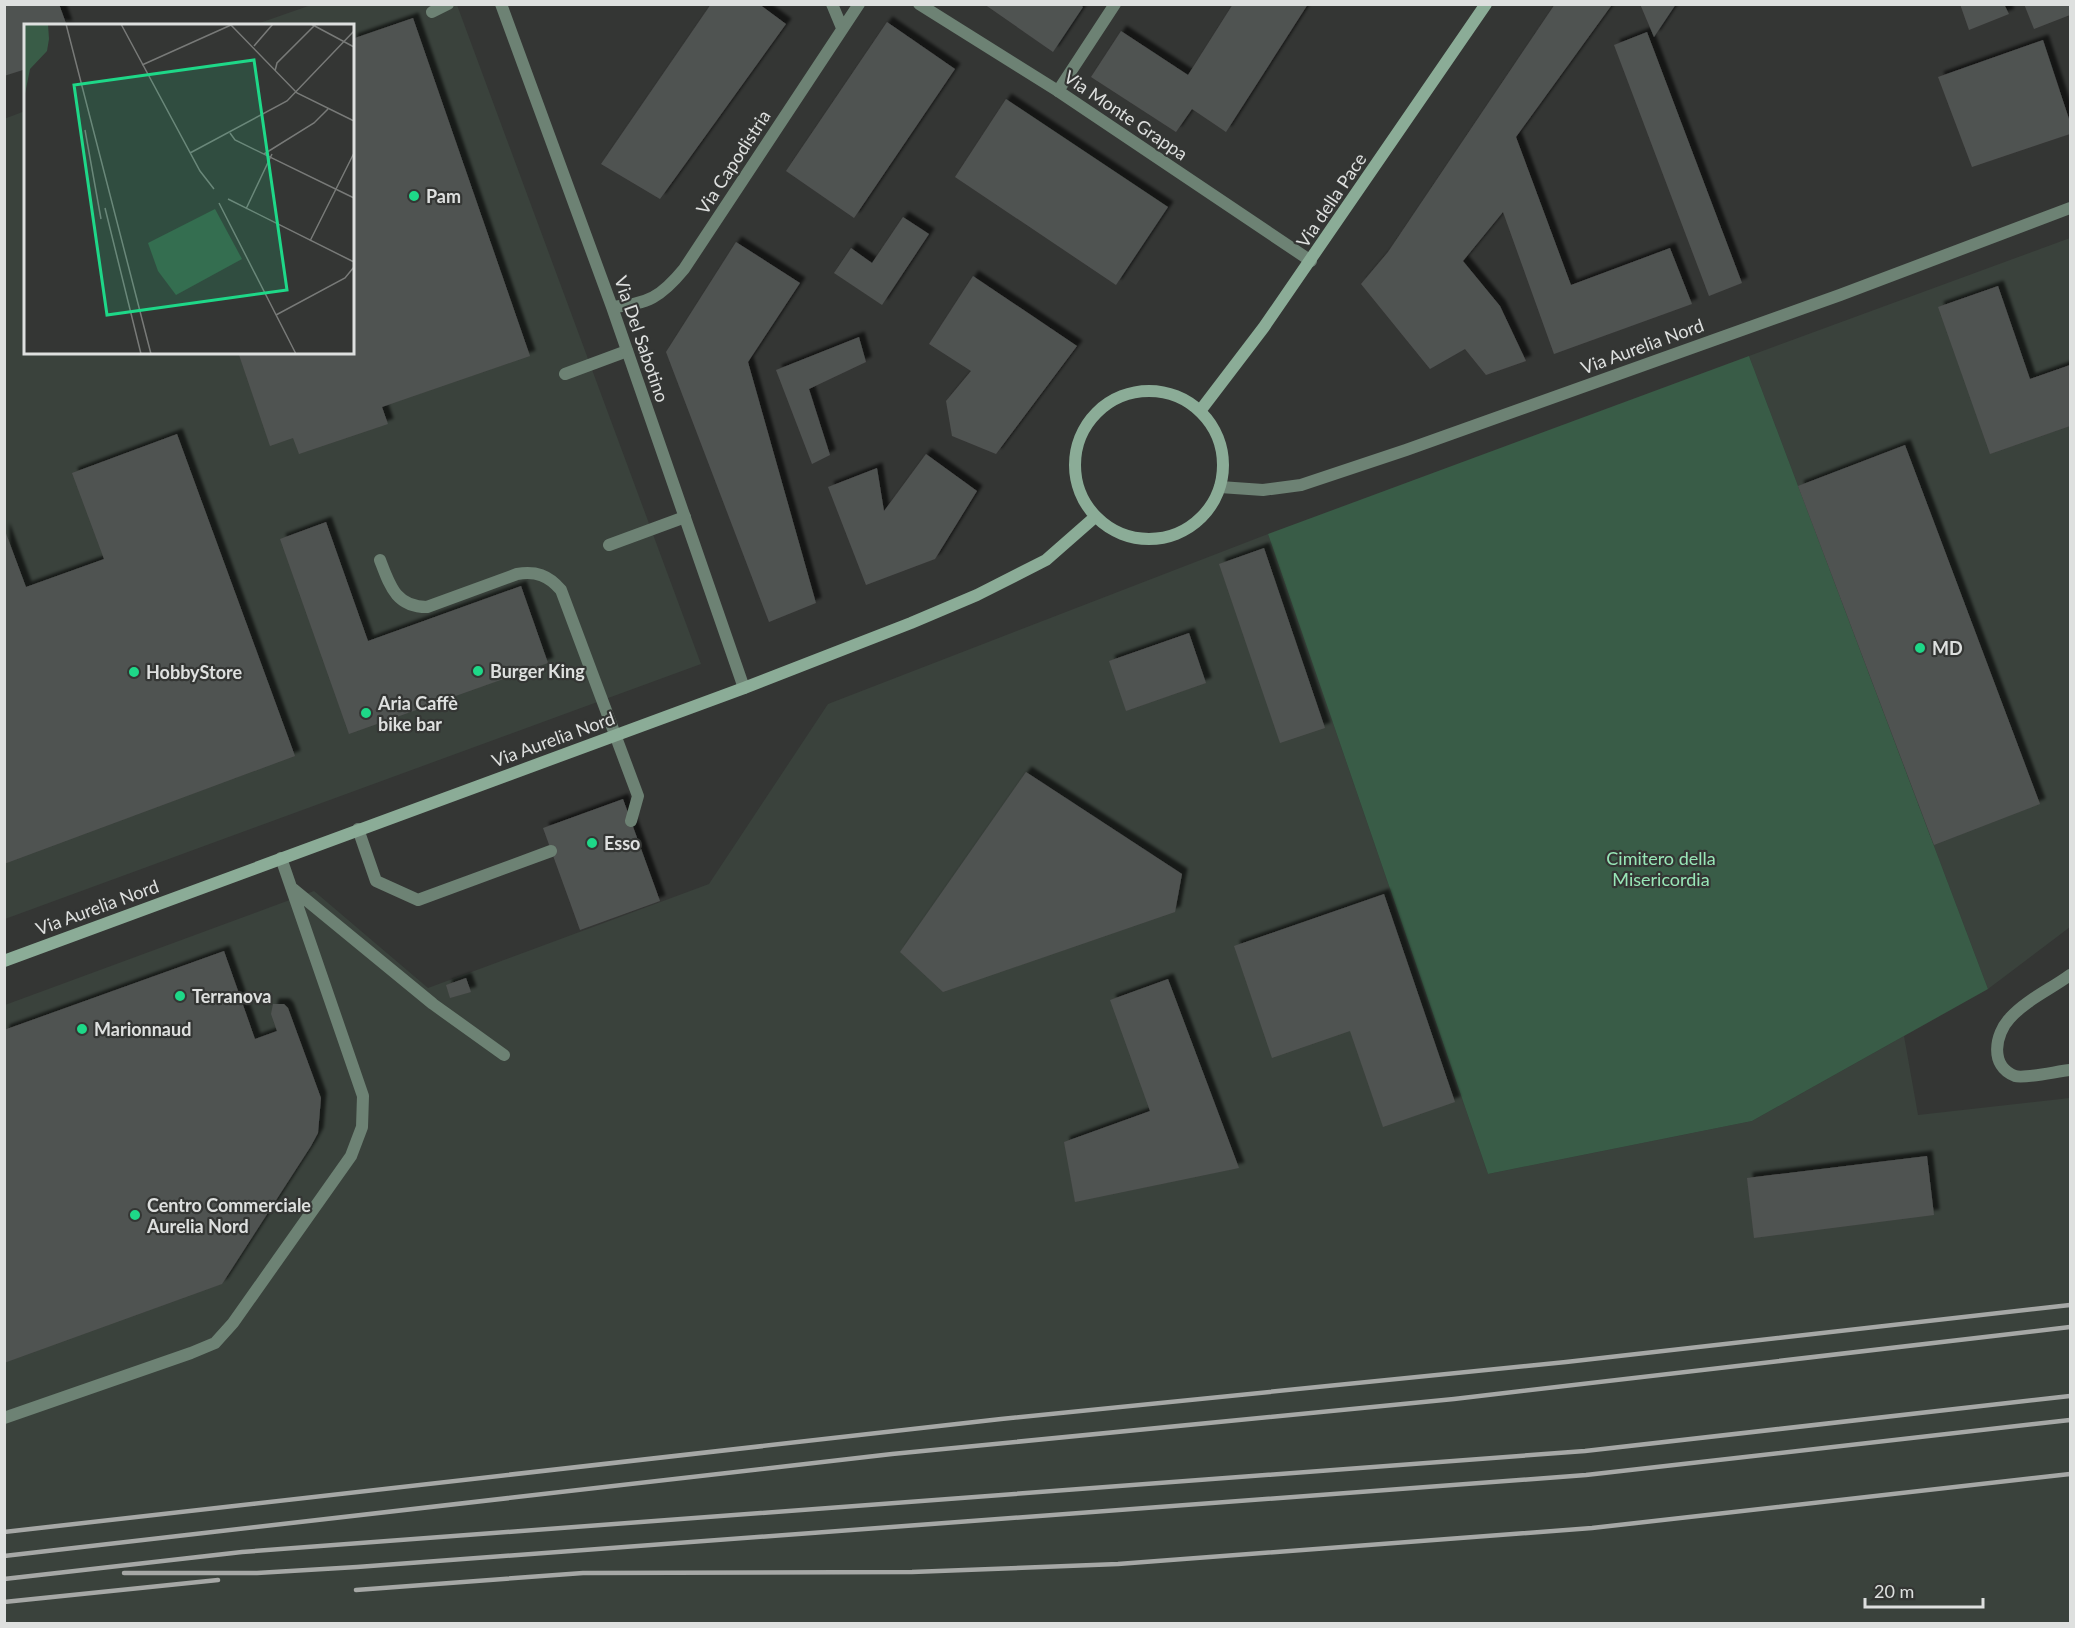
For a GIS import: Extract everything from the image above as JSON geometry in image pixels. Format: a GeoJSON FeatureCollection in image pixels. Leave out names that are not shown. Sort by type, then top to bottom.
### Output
{"type":"FeatureCollection","features":[{"type":"Feature","properties":{"kind":"main road","name":"Via della Pace"},"geometry":{"type":"LineString","coordinates":[[1200,411],[1236,366],[1311,261],[1486,4]]}},
{"type":"Feature","properties":{"kind":"main road"},"geometry":{"type":"LineString","coordinates":[[1159,391],[1181,398],[1200,411],[1213,427],[1221,446],[1224,467],[1220,487],[1211,507],[1196,524],[1177,534],[1156,540],[1133,538],[1113,530],[1095,517],[1083,498],[1076,476],[1076,453],[1083,432],[1096,413],[1115,399],[1136,392],[1159,391]]}},
{"type":"Feature","properties":{"kind":"main road","name":"Via Aurelia Nord"},"geometry":{"type":"LineString","coordinates":[[4,961],[744,688],[977,595],[1046,560],[1095,517]]}},
{"type":"Feature","properties":{"kind":"street"},"geometry":{"type":"LineString","coordinates":[[432,12],[448,4]]}},
{"type":"Feature","properties":{"kind":"street","name":"Via Del Sabotino"},"geometry":{"type":"LineString","coordinates":[[501,4],[612,307],[744,688]]}},
{"type":"Feature","properties":{"kind":"street"},"geometry":{"type":"LineString","coordinates":[[832,4],[842,28]]}},
{"type":"Feature","properties":{"kind":"street","name":"Via Capodistria"},"geometry":{"type":"LineString","coordinates":[[612,307],[636,305],[659,296],[678,276],[859,4]]}},
{"type":"Feature","properties":{"kind":"street","name":"Via Monte Grappa"},"geometry":{"type":"LineString","coordinates":[[919,4],[1058,91],[1311,261]]}},
{"type":"Feature","properties":{"kind":"street"},"geometry":{"type":"LineString","coordinates":[[1058,91],[1115,4]]}},
{"type":"Feature","properties":{"kind":"street","name":"Via Aurelia Nord"},"geometry":{"type":"LineString","coordinates":[[1220,487],[1263,490],[1312,482],[1840,295],[2070,208]]}},
{"type":"Feature","properties":{"kind":"street"},"geometry":{"type":"LineString","coordinates":[[565,374],[627,351]]}},
{"type":"Feature","properties":{"kind":"street"},"geometry":{"type":"LineString","coordinates":[[609,545],[685,517]]}},
{"type":"Feature","properties":{"kind":"street"},"geometry":{"type":"LineString","coordinates":[[380,560],[392,592],[399,599],[417,608],[427,608],[517,574],[530,572],[553,581],[561,590],[638,796],[632,821]]}},
{"type":"Feature","properties":{"kind":"street"},"geometry":{"type":"LineString","coordinates":[[358,829],[376,881],[418,900],[551,850]]}},
{"type":"Feature","properties":{"kind":"street"},"geometry":{"type":"LineString","coordinates":[[4,1418],[191,1353],[215,1342],[233,1323],[351,1156],[362,1127],[364,1104],[360,1081],[281,858]]}},
{"type":"Feature","properties":{"kind":"street"},"geometry":{"type":"LineString","coordinates":[[292,888],[433,1004],[504,1056]]}},
{"type":"Feature","properties":{"kind":"street"},"geometry":{"type":"LineString","coordinates":[[2070,975],[2011,1017],[1998,1035],[1996,1053],[2005,1070],[2017,1077],[2070,1070]]}},
{"type":"Feature","properties":{"kind":"shaded area"},"geometry":{"type":"Polygon","coordinates":[[[311,5],[457,5],[701,664],[5,919],[4,119],[24,111],[24,354],[354,354],[354,24],[257,24],[311,5]]]}},
{"type":"Feature","properties":{"kind":"shaded area"},"geometry":{"type":"Polygon","coordinates":[[[2070,238],[2070,927],[1988,989],[1749,356],[2070,238]]]}},
{"type":"Feature","properties":{"kind":"shaded area"},"geometry":{"type":"Polygon","coordinates":[[[1268,534],[1488,1174],[1752,1121],[1904,1036],[1918,1115],[2070,1098],[2070,1623],[5,1624],[5,1005],[314,891],[428,988],[709,884],[828,704],[1268,534]]]}},
{"type":"Feature","properties":{"kind":"green space","name":"Cimitero della Misericordia"},"geometry":{"type":"Polygon","coordinates":[[[1749,356],[1988,989],[1752,1121],[1488,1174],[1268,534],[1749,356]]]}},
{"type":"Feature","properties":{"kind":"building"},"geometry":{"type":"Polygon","coordinates":[[[4,4],[59,4],[66,24],[24,24],[24,70],[4,76],[4,4]]]}},
{"type":"Feature","properties":{"kind":"building"},"geometry":{"type":"Polygon","coordinates":[[[711,4],[759,4],[786,24],[660,199],[601,164],[711,4]]]}},
{"type":"Feature","properties":{"kind":"building"},"geometry":{"type":"Polygon","coordinates":[[[984,4],[1080,4],[1083,7],[1053,52],[984,4]]]}},
{"type":"Feature","properties":{"kind":"building"},"geometry":{"type":"Polygon","coordinates":[[[1233,4],[1308,4],[1226,132],[1192,109],[1176,132],[1091,77],[1121,31],[1188,75],[1233,4]]]}},
{"type":"Feature","properties":{"kind":"building"},"geometry":{"type":"Polygon","coordinates":[[[1555,4],[1611,6],[1516,137],[1571,285],[1670,248],[1692,304],[1554,354],[1503,212],[1463,261],[1500,306],[1526,361],[1486,375],[1465,349],[1430,369],[1361,284],[1388,252],[1555,4]]]}},
{"type":"Feature","properties":{"kind":"building"},"geometry":{"type":"Polygon","coordinates":[[[1640,4],[1676,4],[1654,37],[1640,4]]]}},
{"type":"Feature","properties":{"kind":"building"},"geometry":{"type":"Polygon","coordinates":[[[1960,4],[2004,4],[2009,14],[1969,30],[1960,4]]]}},
{"type":"Feature","properties":{"kind":"building"},"geometry":{"type":"Polygon","coordinates":[[[2024,4],[2070,4],[2070,15],[2034,29],[2024,4]]]}},
{"type":"Feature","properties":{"kind":"building","name":"Pam"},"geometry":{"type":"Polygon","coordinates":[[[413,18],[530,356],[382,407],[388,424],[299,454],[293,438],[270,446],[239,354],[354,354],[354,38],[413,18]]]}},
{"type":"Feature","properties":{"kind":"building"},"geometry":{"type":"Polygon","coordinates":[[[887,22],[955,69],[854,218],[786,171],[887,22]]]}},
{"type":"Feature","properties":{"kind":"building"},"geometry":{"type":"Polygon","coordinates":[[[1647,32],[1742,283],[1709,296],[1614,45],[1647,32]]]}},
{"type":"Feature","properties":{"kind":"building"},"geometry":{"type":"Polygon","coordinates":[[[2043,40],[2070,122],[2070,134],[1972,167],[1938,77],[2043,40]]]}},
{"type":"Feature","properties":{"kind":"building"},"geometry":{"type":"Polygon","coordinates":[[[1006,99],[1168,207],[1116,285],[955,177],[1006,99]]]}},
{"type":"Feature","properties":{"kind":"building"},"geometry":{"type":"Polygon","coordinates":[[[903,217],[929,234],[882,305],[834,273],[851,248],[872,263],[903,217]]]}},
{"type":"Feature","properties":{"kind":"building"},"geometry":{"type":"Polygon","coordinates":[[[736,242],[800,283],[748,362],[816,603],[769,622],[666,352],[736,242]]]}},
{"type":"Feature","properties":{"kind":"building"},"geometry":{"type":"Polygon","coordinates":[[[973,276],[1077,346],[996,454],[952,436],[946,401],[971,371],[929,344],[973,276]]]}},
{"type":"Feature","properties":{"kind":"building"},"geometry":{"type":"Polygon","coordinates":[[[1998,286],[2030,379],[2070,365],[2070,426],[1990,454],[1938,307],[1998,286]]]}},
{"type":"Feature","properties":{"kind":"building"},"geometry":{"type":"Polygon","coordinates":[[[859,337],[866,362],[809,389],[830,455],[812,464],[776,370],[859,337]]]}},
{"type":"Feature","properties":{"kind":"building","name":"HobbyStore"},"geometry":{"type":"Polygon","coordinates":[[[177,434],[295,756],[4,864],[4,528],[26,587],[104,559],[72,473],[177,434]]]}},
{"type":"Feature","properties":{"kind":"building","name":"MD"},"geometry":{"type":"Polygon","coordinates":[[[1905,445],[2040,804],[1934,845],[1798,486],[1905,445]]]}},
{"type":"Feature","properties":{"kind":"building"},"geometry":{"type":"Polygon","coordinates":[[[926,454],[977,491],[935,559],[866,585],[828,487],[877,468],[884,511],[926,454]]]}},
{"type":"Feature","properties":{"kind":"building"},"geometry":{"type":"Polygon","coordinates":[[[326,522],[368,641],[521,586],[548,663],[349,734],[280,539],[326,522]]]}},
{"type":"Feature","properties":{"kind":"building"},"geometry":{"type":"Polygon","coordinates":[[[1264,548],[1325,728],[1280,743],[1219,564],[1264,548]]]}},
{"type":"Feature","properties":{"kind":"building"},"geometry":{"type":"Polygon","coordinates":[[[1189,633],[1206,683],[1126,711],[1109,661],[1189,633]]]}},
{"type":"Feature","properties":{"kind":"building"},"geometry":{"type":"Polygon","coordinates":[[[1026,772],[1182,874],[1175,912],[943,992],[900,952],[1026,772]]]}},
{"type":"Feature","properties":{"kind":"building"},"geometry":{"type":"Polygon","coordinates":[[[623,799],[660,901],[580,930],[543,828],[623,799]]]}},
{"type":"Feature","properties":{"kind":"building"},"geometry":{"type":"Polygon","coordinates":[[[1384,894],[1455,1102],[1383,1127],[1350,1031],[1272,1058],[1234,946],[1384,894]]]}},
{"type":"Feature","properties":{"kind":"building","name":"Centro Commerciale Aurelia Nord"},"geometry":{"type":"Polygon","coordinates":[[[224,951],[255,1039],[277,1031],[271,1014],[273,1004],[284,1004],[288,1008],[321,1098],[318,1133],[222,1284],[4,1363],[4,1030],[224,951]]]}},
{"type":"Feature","properties":{"kind":"building"},"geometry":{"type":"Polygon","coordinates":[[[466,978],[471,992],[450,998],[446,985],[466,978]]]}},
{"type":"Feature","properties":{"kind":"building"},"geometry":{"type":"Polygon","coordinates":[[[1168,979],[1239,1168],[1075,1202],[1064,1142],[1150,1111],[1110,1000],[1168,979]]]}},
{"type":"Feature","properties":{"kind":"building"},"geometry":{"type":"Polygon","coordinates":[[[1927,1156],[1934,1215],[1754,1238],[1747,1178],[1927,1156]]]}},
{"type":"Feature","properties":{"kind":"railway"},"geometry":{"type":"LineString","coordinates":[[4,1532],[1001,1419],[1566,1362],[2070,1305]]}},
{"type":"Feature","properties":{"kind":"railway"},"geometry":{"type":"LineString","coordinates":[[4,1556],[892,1454],[1454,1399],[2070,1327]]}},
{"type":"Feature","properties":{"kind":"railway"},"geometry":{"type":"LineString","coordinates":[[4,1579],[242,1552],[1585,1451],[2070,1396]]}},
{"type":"Feature","properties":{"kind":"railway"},"geometry":{"type":"LineString","coordinates":[[124,1573],[257,1573],[357,1567],[1586,1475],[2070,1420]]}},
{"type":"Feature","properties":{"kind":"railway"},"geometry":{"type":"LineString","coordinates":[[356,1590],[583,1573],[912,1572],[1118,1564],[1592,1528],[2070,1474]]}},
{"type":"Feature","properties":{"kind":"railway"},"geometry":{"type":"LineString","coordinates":[[4,1602],[218,1580]]}},
{"type":"Feature","properties":{"kind":"place","name":"Pam"},"geometry":{"type":"Point","coordinates":[414,196]}},
{"type":"Feature","properties":{"kind":"place","name":"MD"},"geometry":{"type":"Point","coordinates":[1920,648]}},
{"type":"Feature","properties":{"kind":"place","name":"Burger King"},"geometry":{"type":"Point","coordinates":[478,671]}},
{"type":"Feature","properties":{"kind":"place","name":"HobbyStore"},"geometry":{"type":"Point","coordinates":[134,672]}},
{"type":"Feature","properties":{"kind":"place","name":"Aria Caffè bike bar"},"geometry":{"type":"Point","coordinates":[366,713]}},
{"type":"Feature","properties":{"kind":"place","name":"Esso"},"geometry":{"type":"Point","coordinates":[592,843]}},
{"type":"Feature","properties":{"kind":"place","name":"Terranova"},"geometry":{"type":"Point","coordinates":[180,996]}},
{"type":"Feature","properties":{"kind":"place","name":"Marionnaud"},"geometry":{"type":"Point","coordinates":[82,1029]}},
{"type":"Feature","properties":{"kind":"place","name":"Centro Commerciale Aurelia Nord"},"geometry":{"type":"Point","coordinates":[135,1215]}}]}
